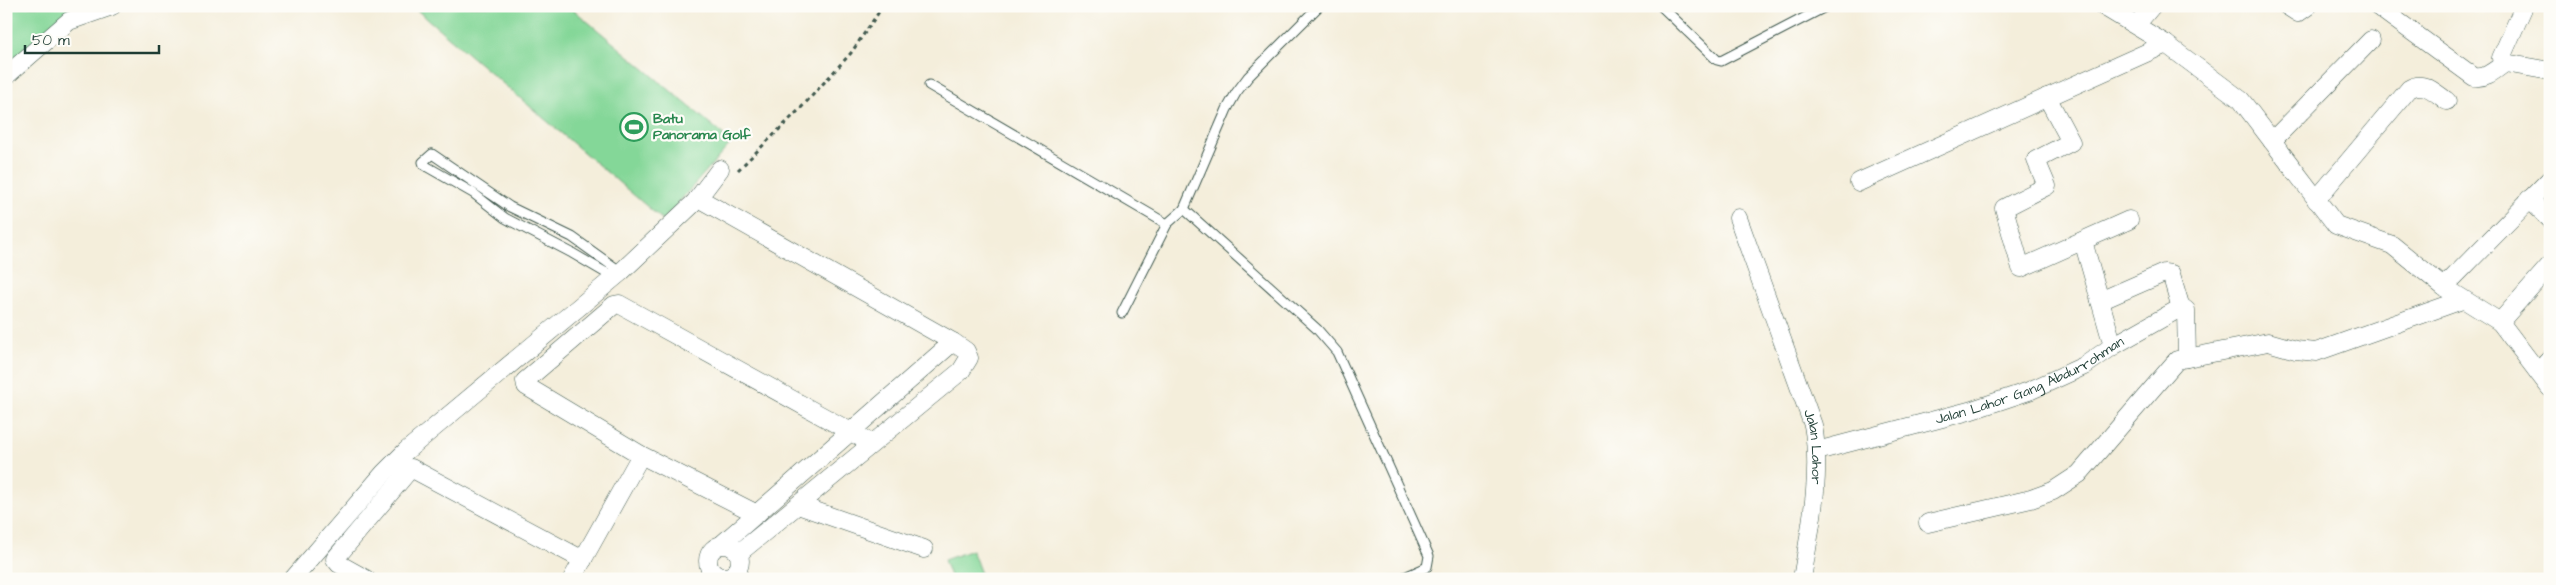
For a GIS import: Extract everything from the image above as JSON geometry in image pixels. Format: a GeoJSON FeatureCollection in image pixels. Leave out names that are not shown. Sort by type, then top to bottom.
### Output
{"type":"FeatureCollection","features":[{"type":"Feature","properties":{"kind":"street"},"geometry":{"type":"LineString","coordinates":[[6,76],[69,21],[112,6]]}},
{"type":"Feature","properties":{"kind":"street"},"geometry":{"type":"LineString","coordinates":[[2103,6],[2137,24],[2241,100],[2336,225],[2392,245],[2462,300],[2500,322],[2544,366],[2550,388]]}},
{"type":"Feature","properties":{"kind":"street"},"geometry":{"type":"LineString","coordinates":[[2137,24],[2152,6]]}},
{"type":"Feature","properties":{"kind":"street"},"geometry":{"type":"LineString","coordinates":[[2287,6],[2298,13],[2308,6]]}},
{"type":"Feature","properties":{"kind":"street"},"geometry":{"type":"LineString","coordinates":[[2377,6],[2474,77],[2480,78],[2487,75],[2505,63]]}},
{"type":"Feature","properties":{"kind":"street"},"geometry":{"type":"LineString","coordinates":[[2524,6],[2501,58],[2505,63],[2550,71]]}},
{"type":"Feature","properties":{"kind":"street"},"geometry":{"type":"LineString","coordinates":[[2272,141],[2372,40]]}},
{"type":"Feature","properties":{"kind":"street"},"geometry":{"type":"LineString","coordinates":[[1858,182],[2166,44]]}},
{"type":"Feature","properties":{"kind":"street"},"geometry":{"type":"LineString","coordinates":[[2316,200],[2409,89],[2420,84],[2425,85],[2447,101]]}},
{"type":"Feature","properties":{"kind":"street"},"geometry":{"type":"LineString","coordinates":[[2047,97],[2071,142],[2036,160],[2047,186],[2004,208],[2021,268],[2129,220]]}},
{"type":"Feature","properties":{"kind":"street"},"geometry":{"type":"LineString","coordinates":[[293,579],[384,473],[406,451],[617,275],[727,172]]}},
{"type":"Feature","properties":{"kind":"street"},"geometry":{"type":"LineString","coordinates":[[2444,287],[2550,179]]}},
{"type":"Feature","properties":{"kind":"street"},"geometry":{"type":"LineString","coordinates":[[698,198],[953,342],[968,353],[967,362],[962,371],[871,443],[739,553]]}},
{"type":"Feature","properties":{"kind":"street"},"geometry":{"type":"LineString","coordinates":[[2529,199],[2550,219]]}},
{"type":"Feature","properties":{"kind":"street","name":"Jalan Lahor"},"geometry":{"type":"LineString","coordinates":[[1738,218],[1813,425],[1817,450],[1811,522],[1802,579]]}},
{"type":"Feature","properties":{"kind":"street"},"geometry":{"type":"LineString","coordinates":[[2083,241],[2113,346]]}},
{"type":"Feature","properties":{"kind":"street"},"geometry":{"type":"LineString","coordinates":[[2500,322],[2550,265]]}},
{"type":"Feature","properties":{"kind":"street"},"geometry":{"type":"LineString","coordinates":[[2100,301],[2164,273],[2171,274],[2181,308],[2184,307],[2186,310],[2187,358]]}},
{"type":"Feature","properties":{"kind":"street"},"geometry":{"type":"LineString","coordinates":[[1928,523],[2031,499],[2053,491],[2079,474],[2175,362],[2268,342],[2296,350],[2316,352],[2462,300]]}},
{"type":"Feature","properties":{"kind":"street"},"geometry":{"type":"LineString","coordinates":[[757,514],[641,455],[525,384],[525,381],[616,304],[851,430],[871,443]]}},
{"type":"Feature","properties":{"kind":"street","name":"Jalan Lahor Gang Abdurrohman"},"geometry":{"type":"LineString","coordinates":[[1817,450],[1969,411],[2029,391],[2084,366],[2113,346],[2181,308]]}},
{"type":"Feature","properties":{"kind":"street"},"geometry":{"type":"LineString","coordinates":[[721,544],[732,546],[739,553],[741,563],[737,576],[728,578],[708,574],[708,559],[712,550],[757,514],[953,342]]}},
{"type":"Feature","properties":{"kind":"street"},"geometry":{"type":"LineString","coordinates":[[572,579],[641,455]]}},
{"type":"Feature","properties":{"kind":"street"},"geometry":{"type":"LineString","coordinates":[[366,579],[339,564],[335,559],[411,468],[583,560]]}},
{"type":"Feature","properties":{"kind":"street"},"geometry":{"type":"LineString","coordinates":[[798,505],[924,549]]}},
{"type":"Feature","properties":{"kind":"lane"},"geometry":{"type":"LineString","coordinates":[[1122,313],[1167,224],[1184,210],[1227,109],[1236,93],[1248,77],[1319,6]]}},
{"type":"Feature","properties":{"kind":"lane"},"geometry":{"type":"LineString","coordinates":[[1661,6],[1717,60],[1721,61],[1827,6]]}},
{"type":"Feature","properties":{"kind":"lane"},"geometry":{"type":"LineString","coordinates":[[929,85],[1167,224]]}},
{"type":"Feature","properties":{"kind":"lane"},"geometry":{"type":"LineString","coordinates":[[432,154],[510,207],[572,237],[617,275],[505,218],[473,193],[424,165],[423,162],[432,154]]}},
{"type":"Feature","properties":{"kind":"lane"},"geometry":{"type":"LineString","coordinates":[[1184,210],[1317,328],[1336,352],[1429,556],[1427,567],[1400,579]]}},
{"type":"Feature","properties":{"kind":"path"},"geometry":{"type":"LineString","coordinates":[[727,172],[749,157],[800,109],[851,53],[883,6]]}},
{"type":"Feature","properties":{"kind":"green space"},"geometry":{"type":"Polygon","coordinates":[[[6,6],[95,6],[6,67],[6,6]]]}},
{"type":"Feature","properties":{"kind":"green space","name":"Batu Panorama Golf"},"geometry":{"type":"Polygon","coordinates":[[[412,6],[569,6],[732,142],[663,220],[412,6]]]}},
{"type":"Feature","properties":{"kind":"green space"},"geometry":{"type":"Polygon","coordinates":[[[972,550],[983,579],[951,579],[944,560],[972,550]]]}},
{"type":"Feature","properties":{"kind":"place","name":"Batu Panorama Golf"},"geometry":{"type":"Point","coordinates":[634,127]}}]}
